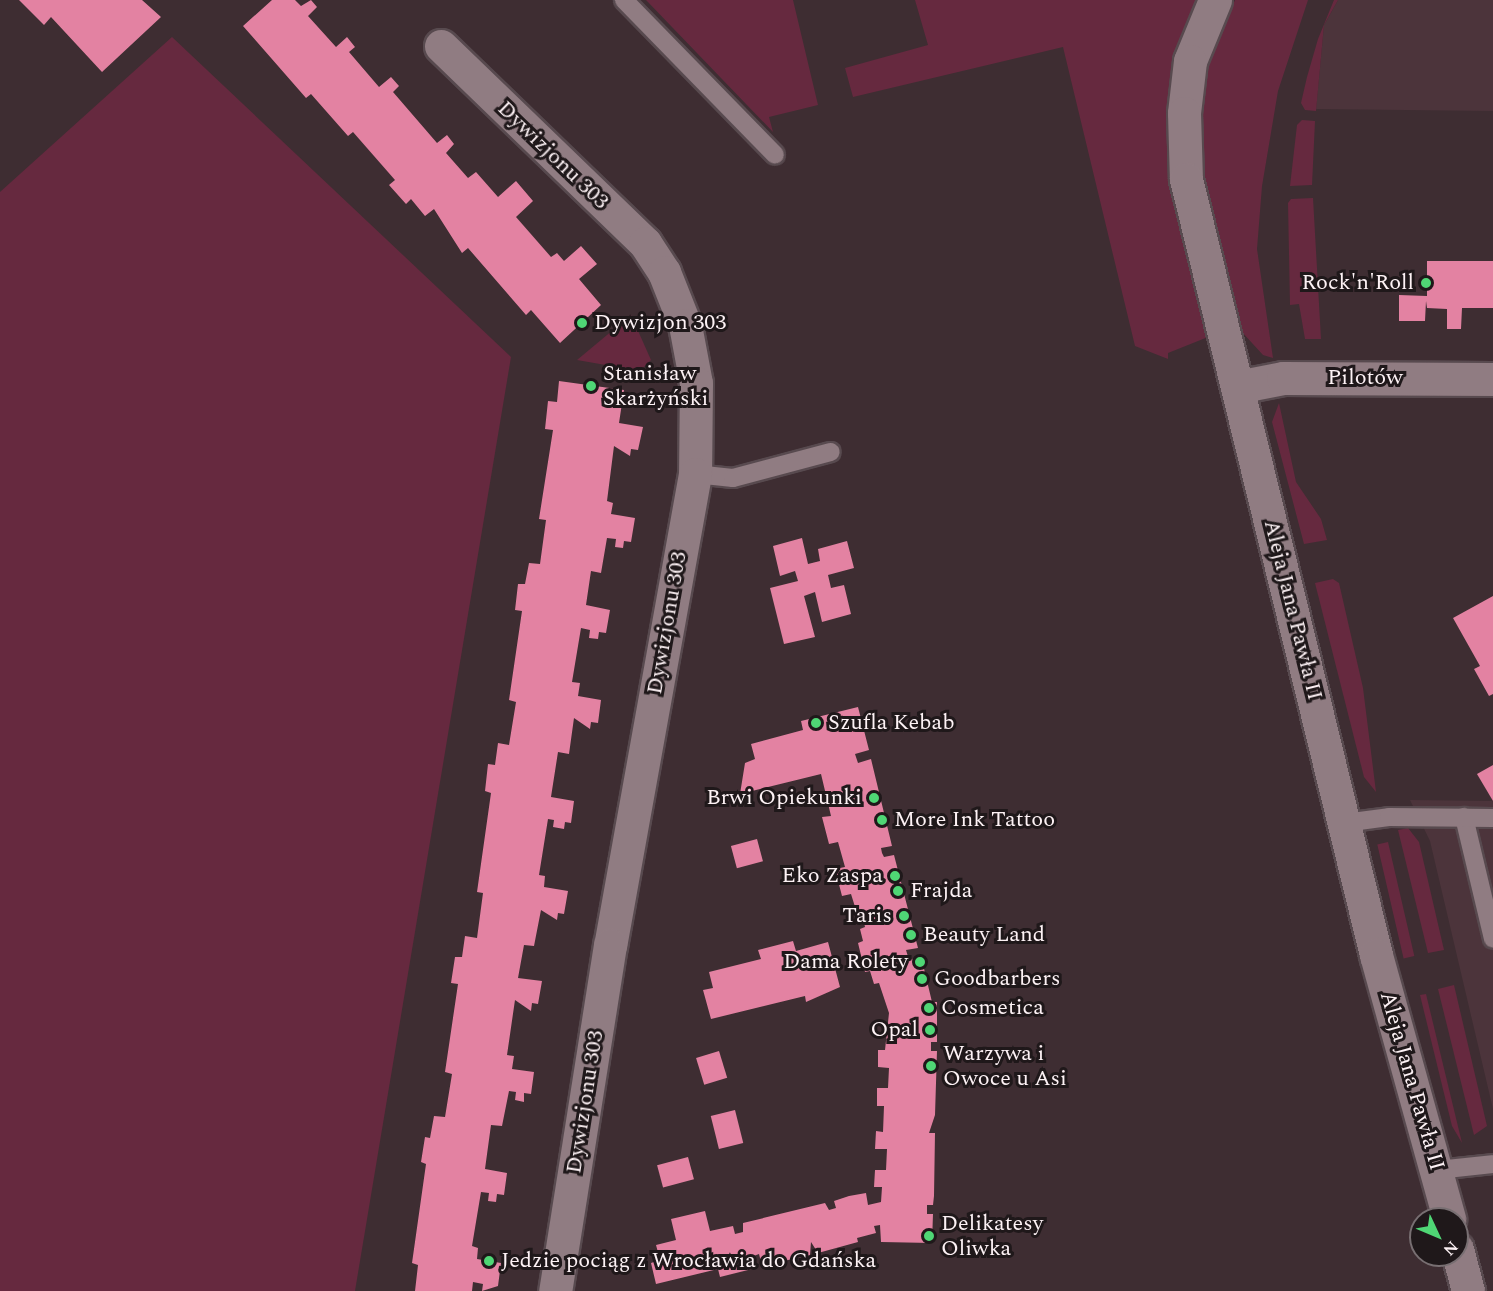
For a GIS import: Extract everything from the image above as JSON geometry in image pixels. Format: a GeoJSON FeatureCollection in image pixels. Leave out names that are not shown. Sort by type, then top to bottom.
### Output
{"type":"FeatureCollection","features":[{"type":"Feature","properties":{"kind":"street","name":"Aleja Jana Pawła II"},"geometry":{"type":"LineString","coordinates":[[1215,0],[1190,61],[1184,157],[1196,231],[1237,387],[1344,823],[1446,1207]]}},
{"type":"Feature","properties":{"kind":"street","name":"Dywizjonu 303"},"geometry":{"type":"LineString","coordinates":[[441,46],[645,243],[664,272],[692,354],[695,474],[610,945],[555,1291]]}},
{"type":"Feature","properties":{"kind":"street","name":"Pilotów"},"geometry":{"type":"LineString","coordinates":[[1237,387],[1283,378],[1493,379]]}},
{"type":"Feature","properties":{"kind":"street"},"geometry":{"type":"LineString","coordinates":[[1462,1267],[1468,1291]]}},
{"type":"Feature","properties":{"kind":"lane"},"geometry":{"type":"LineString","coordinates":[[624,0],[775,155]]}},
{"type":"Feature","properties":{"kind":"lane"},"geometry":{"type":"LineString","coordinates":[[695,474],[733,478],[831,452]]}},
{"type":"Feature","properties":{"kind":"lane"},"geometry":{"type":"LineString","coordinates":[[1464,817],[1493,939]]}},
{"type":"Feature","properties":{"kind":"lane"},"geometry":{"type":"LineString","coordinates":[[1344,823],[1464,817],[1493,818]]}},
{"type":"Feature","properties":{"kind":"lane"},"geometry":{"type":"LineString","coordinates":[[1437,1170],[1493,1164]]}},
{"type":"Feature","properties":{"kind":"shaded area"},"geometry":{"type":"Polygon","coordinates":[[[646,0],[793,0],[818,105],[769,117],[773,132],[646,0]]]}},
{"type":"Feature","properties":{"kind":"shaded area"},"geometry":{"type":"Polygon","coordinates":[[[915,0],[1197,0],[1171,87],[1167,167],[1208,337],[1168,353],[1168,359],[1135,346],[1063,47],[853,97],[845,68],[928,45],[915,0]]]}},
{"type":"Feature","properties":{"kind":"shaded area"},"geometry":{"type":"Polygon","coordinates":[[[1235,0],[1308,0],[1278,91],[1262,186],[1257,249],[1273,358],[1263,355],[1241,331],[1203,177],[1202,90],[1208,62],[1235,0]]]}},
{"type":"Feature","properties":{"kind":"shaded area"},"geometry":{"type":"Polygon","coordinates":[[[1334,0],[1338,0],[1324,25],[1316,111],[1305,110],[1301,103],[1307,77],[1318,39],[1334,0]]]}},
{"type":"Feature","properties":{"kind":"shaded area"},"geometry":{"type":"Polygon","coordinates":[[[1338,0],[1493,0],[1493,111],[1316,109],[1324,25],[1338,0]]]}},
{"type":"Feature","properties":{"kind":"shaded area"},"geometry":{"type":"Polygon","coordinates":[[[172,37],[511,357],[355,1291],[0,1291],[0,192],[172,37]]]}},
{"type":"Feature","properties":{"kind":"shaded area"},"geometry":{"type":"Polygon","coordinates":[[[1302,120],[1315,121],[1312,185],[1290,186],[1297,125],[1302,120]]]}},
{"type":"Feature","properties":{"kind":"shaded area"},"geometry":{"type":"Polygon","coordinates":[[[1313,198],[1321,339],[1305,339],[1299,304],[1290,305],[1288,203],[1291,199],[1313,198]]]}},
{"type":"Feature","properties":{"kind":"shaded area"},"geometry":{"type":"Polygon","coordinates":[[[631,315],[651,360],[640,371],[577,360],[631,315]]]}},
{"type":"Feature","properties":{"kind":"shaded area"},"geometry":{"type":"Polygon","coordinates":[[[1279,403],[1296,482],[1321,519],[1327,540],[1304,544],[1272,422],[1279,403]]]}},
{"type":"Feature","properties":{"kind":"shaded area"},"geometry":{"type":"Polygon","coordinates":[[[1333,579],[1339,583],[1363,688],[1376,792],[1364,777],[1315,583],[1333,579]]]}},
{"type":"Feature","properties":{"kind":"shaded area"},"geometry":{"type":"Polygon","coordinates":[[[1410,800],[1493,801],[1493,1109],[1430,841],[1410,800]]]}},
{"type":"Feature","properties":{"kind":"shaded area"},"geometry":{"type":"Polygon","coordinates":[[[1408,828],[1419,842],[1444,950],[1428,953],[1398,830],[1408,828]]]}},
{"type":"Feature","properties":{"kind":"shaded area"},"geometry":{"type":"Polygon","coordinates":[[[1388,842],[1414,956],[1404,958],[1377,844],[1388,842]]]}},
{"type":"Feature","properties":{"kind":"shaded area"},"geometry":{"type":"Polygon","coordinates":[[[1454,985],[1487,1126],[1474,1135],[1438,989],[1454,985]]]}},
{"type":"Feature","properties":{"kind":"shaded area"},"geometry":{"type":"Polygon","coordinates":[[[1426,994],[1462,1143],[1452,1126],[1420,995],[1426,994]]]}},
{"type":"Feature","properties":{"kind":"building"},"geometry":{"type":"Polygon","coordinates":[[[19,0],[142,0],[161,17],[102,72],[51,17],[44,25],[19,0]]]}},
{"type":"Feature","properties":{"kind":"building"},"geometry":{"type":"Polygon","coordinates":[[[272,0],[295,0],[301,6],[311,0],[317,7],[308,16],[336,47],[347,37],[355,47],[349,52],[379,87],[391,77],[399,86],[393,92],[437,143],[447,135],[454,144],[446,153],[468,178],[476,172],[498,197],[516,181],[533,201],[516,217],[551,257],[557,253],[564,261],[581,246],[597,264],[579,279],[601,305],[560,343],[531,310],[526,315],[468,248],[462,253],[434,209],[425,216],[411,199],[406,204],[389,185],[395,180],[353,132],[348,136],[311,94],[306,98],[243,26],[272,0]]]}},
{"type":"Feature","properties":{"kind":"building"},"geometry":{"type":"Polygon","coordinates":[[[1427,261],[1493,261],[1493,308],[1462,308],[1461,329],[1447,329],[1447,309],[1427,308],[1426,301],[1425,321],[1399,321],[1399,295],[1427,296],[1427,261]]]}},
{"type":"Feature","properties":{"kind":"building"},"geometry":{"type":"Polygon","coordinates":[[[559,381],[624,390],[619,423],[643,427],[638,450],[631,449],[630,456],[614,446],[607,501],[613,503],[611,514],[635,518],[631,542],[624,541],[623,548],[615,547],[616,539],[607,538],[601,573],[591,571],[586,605],[610,610],[606,633],[599,632],[598,639],[589,638],[590,630],[581,628],[572,682],[580,683],[578,696],[601,700],[598,723],[591,722],[590,729],[574,718],[569,754],[558,752],[551,797],[574,801],[571,823],[565,822],[564,829],[553,827],[554,820],[548,819],[539,875],[545,876],[544,887],[568,891],[564,914],[558,913],[557,920],[541,910],[534,946],[524,945],[518,978],[542,981],[538,1004],[532,1003],[531,1011],[515,1000],[507,1055],[514,1056],[512,1069],[534,1072],[531,1094],[524,1093],[524,1102],[515,1100],[516,1092],[509,1091],[502,1126],[491,1125],[485,1169],[507,1173],[504,1195],[497,1194],[496,1202],[488,1201],[489,1193],[481,1192],[472,1246],[478,1248],[477,1259],[501,1263],[498,1286],[482,1291],[483,1284],[473,1282],[472,1291],[415,1291],[418,1265],[412,1263],[426,1164],[421,1162],[425,1137],[430,1138],[434,1116],[445,1117],[452,1074],[445,1072],[458,984],[451,983],[455,957],[462,957],[465,936],[477,938],[483,893],[477,892],[491,793],[485,791],[488,764],[495,765],[498,743],[509,745],[516,702],[509,700],[522,611],[515,610],[518,584],[525,584],[529,563],[540,564],[546,520],[539,519],[553,430],[545,429],[548,401],[557,402],[559,381]]]}},
{"type":"Feature","properties":{"kind":"building"},"geometry":{"type":"Polygon","coordinates":[[[802,538],[808,564],[820,561],[818,549],[847,541],[854,568],[828,575],[831,588],[844,585],[851,614],[822,622],[815,592],[804,596],[815,637],[784,644],[770,588],[798,581],[795,571],[780,576],[773,546],[802,538]]]}},
{"type":"Feature","properties":{"kind":"building"},"geometry":{"type":"Polygon","coordinates":[[[1493,596],[1493,694],[1489,696],[1474,669],[1480,666],[1453,618],[1493,596]]]}},
{"type":"Feature","properties":{"kind":"building"},"geometry":{"type":"Polygon","coordinates":[[[858,707],[869,750],[855,754],[858,763],[871,759],[892,846],[881,848],[882,853],[884,857],[894,855],[918,948],[906,950],[909,960],[921,956],[932,1002],[937,1002],[937,1042],[931,1042],[931,1051],[937,1051],[935,1115],[929,1133],[935,1133],[934,1196],[933,1205],[927,1205],[927,1214],[933,1214],[932,1243],[881,1242],[880,1225],[874,1226],[876,1233],[857,1238],[858,1242],[818,1253],[811,1242],[810,1255],[762,1266],[759,1254],[751,1257],[752,1269],[720,1277],[718,1269],[656,1284],[651,1263],[660,1260],[656,1245],[676,1240],[671,1219],[705,1211],[710,1231],[733,1226],[735,1234],[743,1232],[743,1223],[825,1203],[829,1210],[836,1208],[834,1201],[849,1196],[866,1193],[868,1205],[881,1202],[882,1187],[874,1187],[875,1170],[886,1170],[887,1149],[875,1149],[876,1131],[883,1132],[884,1106],[877,1106],[877,1088],[888,1088],[889,1068],[878,1067],[878,1050],[885,1050],[889,1013],[879,983],[874,984],[870,971],[865,972],[858,943],[863,941],[860,929],[865,927],[861,909],[856,910],[851,894],[842,896],[835,869],[845,867],[838,842],[829,844],[822,817],[831,816],[821,774],[740,794],[745,763],[755,759],[751,744],[803,730],[801,721],[858,707]]]}},
{"type":"Feature","properties":{"kind":"building"},"geometry":{"type":"Polygon","coordinates":[[[1493,765],[1493,801],[1477,774],[1493,765]]]}},
{"type":"Feature","properties":{"kind":"building"},"geometry":{"type":"Polygon","coordinates":[[[757,839],[763,861],[737,868],[731,846],[757,839]]]}},
{"type":"Feature","properties":{"kind":"building"},"geometry":{"type":"Polygon","coordinates":[[[793,941],[796,951],[828,942],[840,987],[806,1002],[805,996],[711,1019],[703,990],[713,988],[709,972],[761,959],[758,950],[793,941]]]}},
{"type":"Feature","properties":{"kind":"building"},"geometry":{"type":"Polygon","coordinates":[[[719,1051],[727,1078],[704,1085],[696,1058],[719,1051]]]}},
{"type":"Feature","properties":{"kind":"building"},"geometry":{"type":"Polygon","coordinates":[[[735,1110],[743,1143],[719,1149],[711,1116],[735,1110]]]}},
{"type":"Feature","properties":{"kind":"building"},"geometry":{"type":"Polygon","coordinates":[[[688,1157],[694,1179],[663,1187],[657,1165],[688,1157]]]}},
{"type":"Feature","properties":{"kind":"place","name":"Rock'n'Roll"},"geometry":{"type":"Point","coordinates":[1426,283]}},
{"type":"Feature","properties":{"kind":"place","name":"Dywizjon 303"},"geometry":{"type":"Point","coordinates":[582,323]}},
{"type":"Feature","properties":{"kind":"place","name":"Stanisław Skarżyński"},"geometry":{"type":"Point","coordinates":[591,386]}},
{"type":"Feature","properties":{"kind":"place","name":"Szufla Kebab"},"geometry":{"type":"Point","coordinates":[816,723]}},
{"type":"Feature","properties":{"kind":"place","name":"Brwi Opiekunki"},"geometry":{"type":"Point","coordinates":[874,798]}},
{"type":"Feature","properties":{"kind":"place","name":"More Ink Tattoo"},"geometry":{"type":"Point","coordinates":[882,820]}},
{"type":"Feature","properties":{"kind":"place","name":"Eko Zaspa"},"geometry":{"type":"Point","coordinates":[895,876]}},
{"type":"Feature","properties":{"kind":"place","name":"Frajda"},"geometry":{"type":"Point","coordinates":[898,891]}},
{"type":"Feature","properties":{"kind":"place","name":"Taris"},"geometry":{"type":"Point","coordinates":[904,916]}},
{"type":"Feature","properties":{"kind":"place","name":"Beauty Land"},"geometry":{"type":"Point","coordinates":[911,935]}},
{"type":"Feature","properties":{"kind":"place","name":"Dama Rolety"},"geometry":{"type":"Point","coordinates":[920,962]}},
{"type":"Feature","properties":{"kind":"place","name":"Goodbarbers"},"geometry":{"type":"Point","coordinates":[922,979]}},
{"type":"Feature","properties":{"kind":"place","name":"Cosmetica"},"geometry":{"type":"Point","coordinates":[929,1008]}},
{"type":"Feature","properties":{"kind":"place","name":"Opal"},"geometry":{"type":"Point","coordinates":[930,1030]}},
{"type":"Feature","properties":{"kind":"place","name":"Warzywa i Owoce u Asi"},"geometry":{"type":"Point","coordinates":[931,1066]}},
{"type":"Feature","properties":{"kind":"place","name":"Delikatesy Oliwka"},"geometry":{"type":"Point","coordinates":[929,1236]}},
{"type":"Feature","properties":{"kind":"place","name":"Jedzie pociąg z Wrocławia do Gdańska"},"geometry":{"type":"Point","coordinates":[489,1261]}}]}
